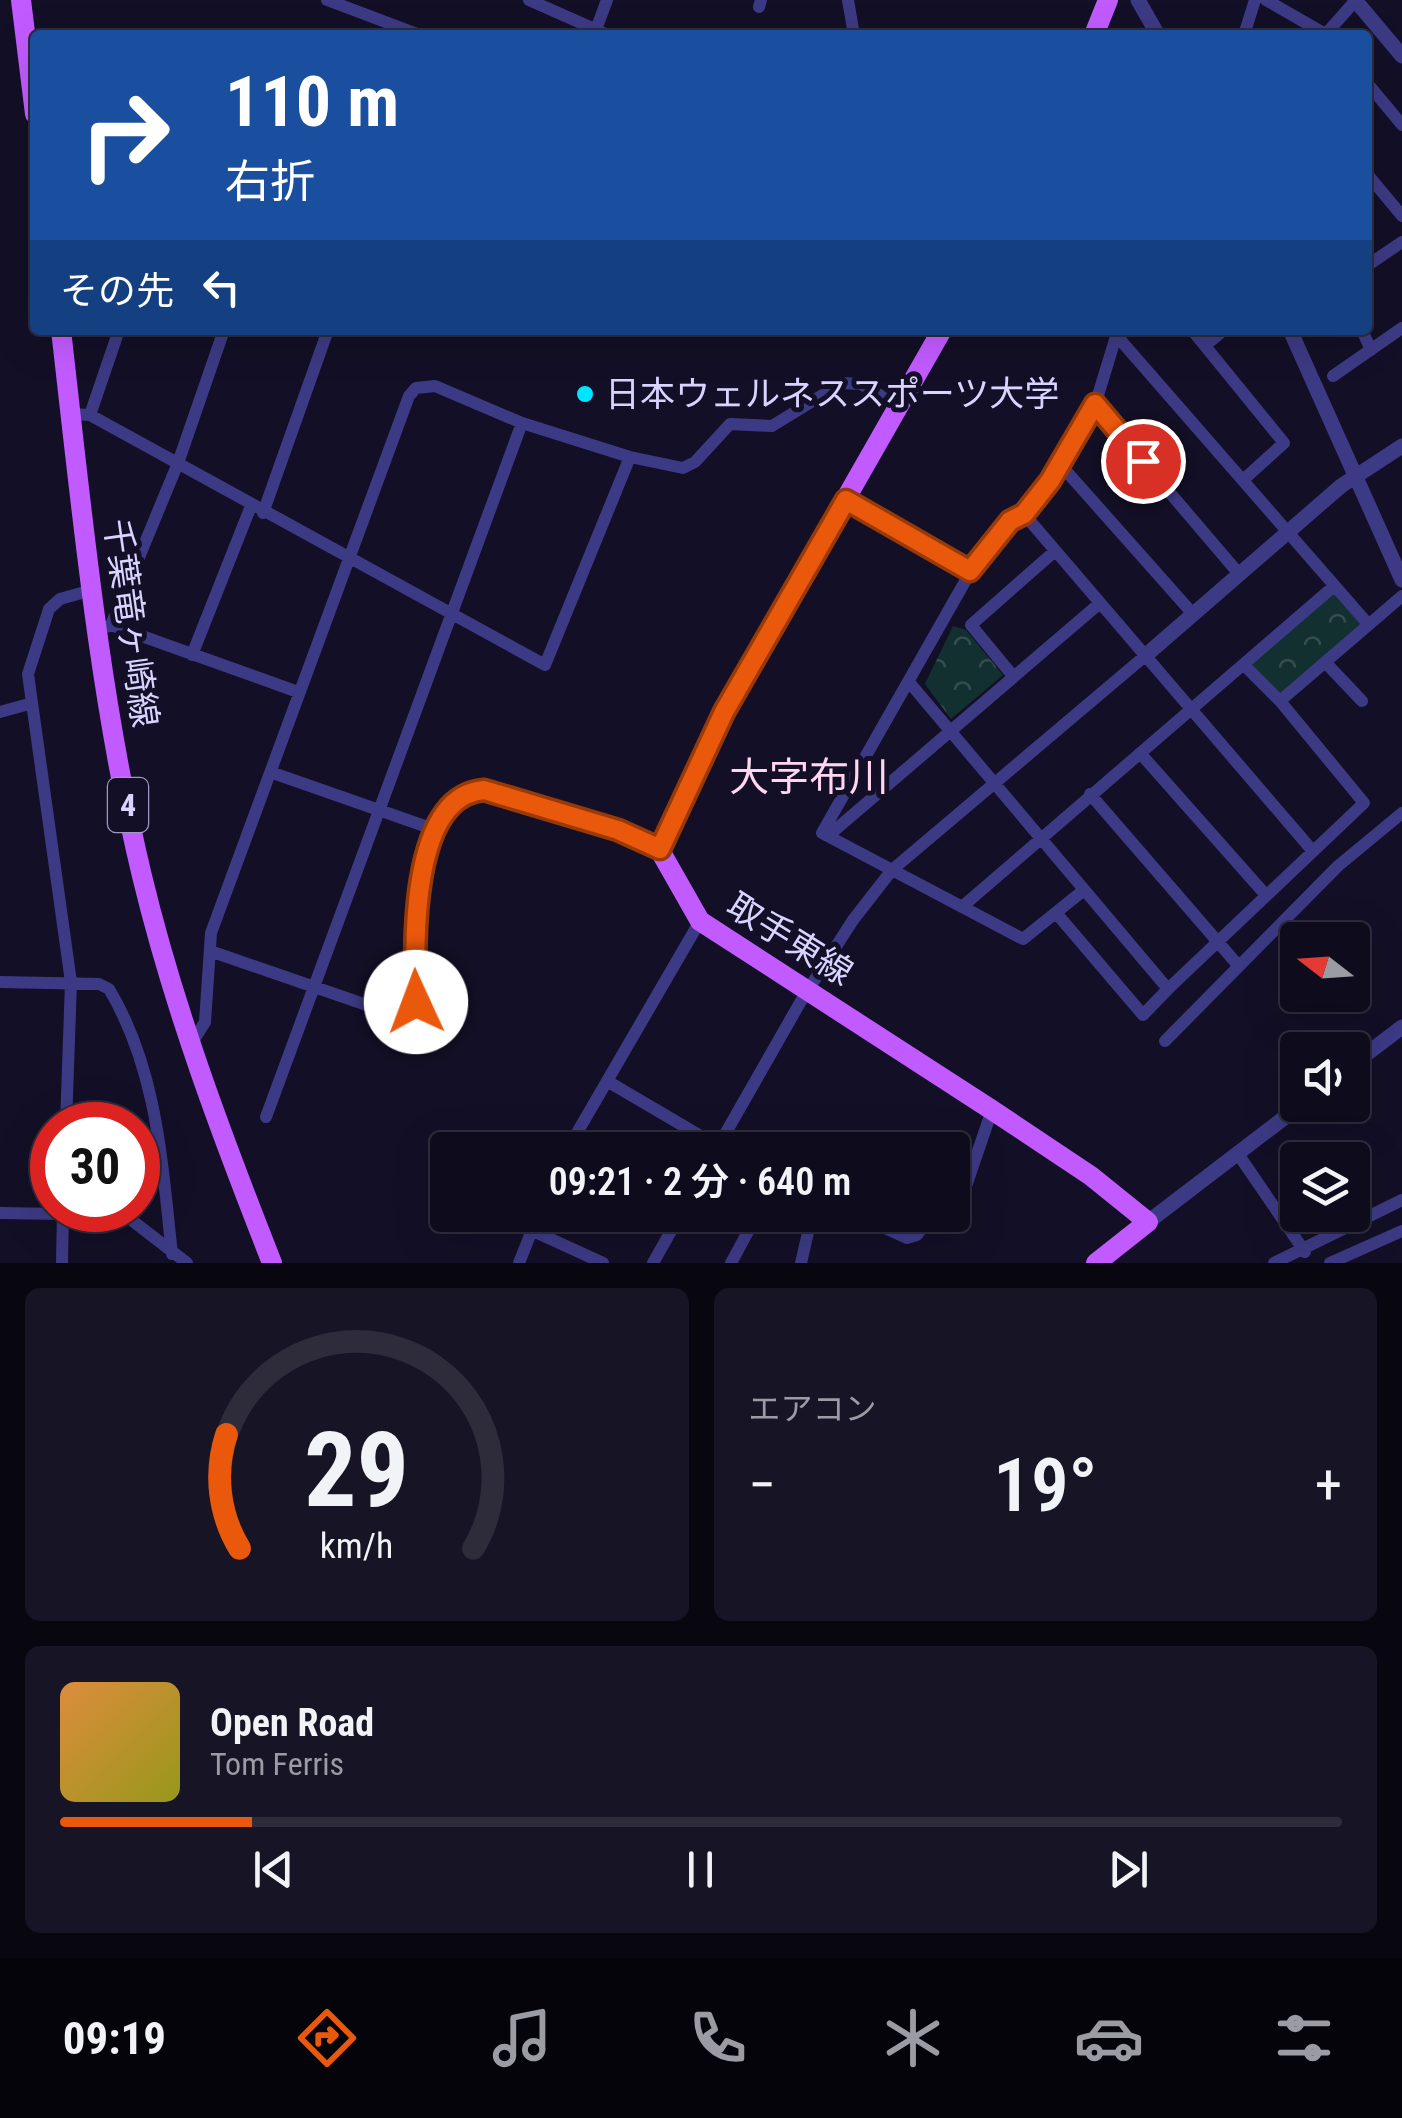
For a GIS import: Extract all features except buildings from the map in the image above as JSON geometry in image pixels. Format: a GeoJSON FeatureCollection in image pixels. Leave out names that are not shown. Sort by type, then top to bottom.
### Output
{"type":"FeatureCollection","features":[{"type":"Feature","properties":{"kind":"main road"},"geometry":{"type":"LineString","coordinates":[[21,0],[30,58]]}},
{"type":"Feature","properties":{"kind":"main road"},"geometry":{"type":"LineString","coordinates":[[1096,30],[1108,0]]}},
{"type":"Feature","properties":{"kind":"main road","name":"千葉竜ヶ崎線"},"geometry":{"type":"LineString","coordinates":[[62,335],[80,415],[92,590],[104,628],[142,874],[190,1046],[272,1263]]}},
{"type":"Feature","properties":{"kind":"main road"},"geometry":{"type":"LineString","coordinates":[[660,849],[724,712],[939,335]]}},
{"type":"Feature","properties":{"kind":"main road","name":"取手東線"},"geometry":{"type":"LineString","coordinates":[[660,849],[700,921],[811,989],[1091,1176],[1148,1222]]}},
{"type":"Feature","properties":{"kind":"main road"},"geometry":{"type":"LineString","coordinates":[[1096,1263],[1148,1222]]}},
{"type":"Feature","properties":{"kind":"street"},"geometry":{"type":"LineString","coordinates":[[327,0],[358,5],[410,30]]}},
{"type":"Feature","properties":{"kind":"street"},"geometry":{"type":"LineString","coordinates":[[529,0],[591,30]]}},
{"type":"Feature","properties":{"kind":"street"},"geometry":{"type":"LineString","coordinates":[[600,30],[607,0]]}},
{"type":"Feature","properties":{"kind":"street"},"geometry":{"type":"LineString","coordinates":[[848,0],[853,30]]}},
{"type":"Feature","properties":{"kind":"street"},"geometry":{"type":"LineString","coordinates":[[1138,0],[1155,30]]}},
{"type":"Feature","properties":{"kind":"street"},"geometry":{"type":"LineString","coordinates":[[1246,30],[1255,0]]}},
{"type":"Feature","properties":{"kind":"street"},"geometry":{"type":"LineString","coordinates":[[1266,0],[1317,30]]}},
{"type":"Feature","properties":{"kind":"street"},"geometry":{"type":"LineString","coordinates":[[1330,30],[1355,0],[1402,56]]}},
{"type":"Feature","properties":{"kind":"street"},"geometry":{"type":"LineString","coordinates":[[1372,89],[1402,125]]}},
{"type":"Feature","properties":{"kind":"street"},"geometry":{"type":"LineString","coordinates":[[1372,180],[1402,216]]}},
{"type":"Feature","properties":{"kind":"street"},"geometry":{"type":"LineString","coordinates":[[1372,262],[1402,242]]}},
{"type":"Feature","properties":{"kind":"street"},"geometry":{"type":"LineString","coordinates":[[1333,376],[1402,328]]}},
{"type":"Feature","properties":{"kind":"street"},"geometry":{"type":"LineString","coordinates":[[117,335],[80,415],[178,462],[257,510],[545,664],[630,456]]}},
{"type":"Feature","properties":{"kind":"street"},"geometry":{"type":"LineString","coordinates":[[222,335],[178,462],[104,628],[298,692]]}},
{"type":"Feature","properties":{"kind":"street"},"geometry":{"type":"LineString","coordinates":[[192,655],[257,510],[326,335]]}},
{"type":"Feature","properties":{"kind":"street"},"geometry":{"type":"LineString","coordinates":[[1084,890],[1023,939],[822,833],[970,571],[1010,521],[1024,514],[1095,404],[1116,335]]}},
{"type":"Feature","properties":{"kind":"street"},"geometry":{"type":"LineString","coordinates":[[1119,335],[1332,587],[1368,624]]}},
{"type":"Feature","properties":{"kind":"street"},"geometry":{"type":"LineString","coordinates":[[1196,335],[1284,444],[1243,480]]}},
{"type":"Feature","properties":{"kind":"street"},"geometry":{"type":"LineString","coordinates":[[1206,346],[1218,335]]}},
{"type":"Feature","properties":{"kind":"street"},"geometry":{"type":"LineString","coordinates":[[1292,335],[1402,580]]}},
{"type":"Feature","properties":{"kind":"street"},"geometry":{"type":"LineString","coordinates":[[1364,335],[1371,350]]}},
{"type":"Feature","properties":{"kind":"street"},"geometry":{"type":"LineString","coordinates":[[190,1046],[205,1022],[211,933],[409,396],[416,388],[435,386],[522,422],[630,456],[683,468],[695,462],[730,424],[772,426],[842,383],[861,384],[898,406]]}},
{"type":"Feature","properties":{"kind":"street"},"geometry":{"type":"LineString","coordinates":[[1095,404],[1240,574]]}},
{"type":"Feature","properties":{"kind":"street"},"geometry":{"type":"LineString","coordinates":[[266,1118],[522,422]]}},
{"type":"Feature","properties":{"kind":"street"},"geometry":{"type":"LineString","coordinates":[[729,1132],[853,920],[892,870],[1286,532],[1354,477],[1402,446]]}},
{"type":"Feature","properties":{"kind":"street"},"geometry":{"type":"LineString","coordinates":[[1058,463],[1193,614]]}},
{"type":"Feature","properties":{"kind":"street"},"geometry":{"type":"LineString","coordinates":[[846,500],[970,571]]}},
{"type":"Feature","properties":{"kind":"street"},"geometry":{"type":"LineString","coordinates":[[1024,514],[1310,849]]}},
{"type":"Feature","properties":{"kind":"street"},"geometry":{"type":"LineString","coordinates":[[1013,676],[972,624],[1055,552]]}},
{"type":"Feature","properties":{"kind":"street"},"geometry":{"type":"LineString","coordinates":[[963,906],[1332,587]]}},
{"type":"Feature","properties":{"kind":"street"},"geometry":{"type":"LineString","coordinates":[[67,1102],[71,982],[29,704],[28,674],[45,615],[60,599],[92,590]]}},
{"type":"Feature","properties":{"kind":"street"},"geometry":{"type":"LineString","coordinates":[[1280,701],[1402,596]]}},
{"type":"Feature","properties":{"kind":"street"},"geometry":{"type":"LineString","coordinates":[[828,836],[1100,603]]}},
{"type":"Feature","properties":{"kind":"street"},"geometry":{"type":"LineString","coordinates":[[1325,662],[1362,701]]}},
{"type":"Feature","properties":{"kind":"street"},"geometry":{"type":"LineString","coordinates":[[1057,914],[1143,1015],[1264,893],[1364,803],[1280,701],[1244,665]]}},
{"type":"Feature","properties":{"kind":"street"},"geometry":{"type":"LineString","coordinates":[[909,682],[1168,988]]}},
{"type":"Feature","properties":{"kind":"street"},"geometry":{"type":"LineString","coordinates":[[0,712],[29,704]]}},
{"type":"Feature","properties":{"kind":"street"},"geometry":{"type":"LineString","coordinates":[[1140,753],[1264,893]]}},
{"type":"Feature","properties":{"kind":"street"},"geometry":{"type":"LineString","coordinates":[[273,773],[436,830]]}},
{"type":"Feature","properties":{"kind":"street"},"geometry":{"type":"LineString","coordinates":[[210,952],[315,986],[401,1020],[412,1014],[415,913],[436,830],[456,801],[470,792],[484,790],[618,830],[660,849]]}},
{"type":"Feature","properties":{"kind":"street"},"geometry":{"type":"LineString","coordinates":[[1090,794],[1237,964]]}},
{"type":"Feature","properties":{"kind":"street"},"geometry":{"type":"LineString","coordinates":[[1165,1042],[1237,964],[1338,866],[1402,813]]}},
{"type":"Feature","properties":{"kind":"street"},"geometry":{"type":"LineString","coordinates":[[578,1132],[700,921]]}},
{"type":"Feature","properties":{"kind":"street"},"geometry":{"type":"LineString","coordinates":[[0,982],[71,982],[108,989],[138,1049],[151,1093],[172,1254]]}},
{"type":"Feature","properties":{"kind":"street"},"geometry":{"type":"LineString","coordinates":[[1370,1051],[1402,1027]]}},
{"type":"Feature","properties":{"kind":"street"},"geometry":{"type":"LineString","coordinates":[[607,1081],[691,1132]]}},
{"type":"Feature","properties":{"kind":"street"},"geometry":{"type":"LineString","coordinates":[[970,1174],[992,1110]]}},
{"type":"Feature","properties":{"kind":"street"},"geometry":{"type":"LineString","coordinates":[[1148,1222],[1280,1122]]}},
{"type":"Feature","properties":{"kind":"street"},"geometry":{"type":"LineString","coordinates":[[1238,1154],[1304,1252]]}},
{"type":"Feature","properties":{"kind":"street"},"geometry":{"type":"LineString","coordinates":[[1274,1263],[1304,1252],[1402,1200]]}},
{"type":"Feature","properties":{"kind":"street"},"geometry":{"type":"LineString","coordinates":[[0,1214],[30,1213]]}},
{"type":"Feature","properties":{"kind":"street"},"geometry":{"type":"LineString","coordinates":[[1330,1263],[1402,1231]]}},
{"type":"Feature","properties":{"kind":"street"},"geometry":{"type":"LineString","coordinates":[[62,1263],[63,1232]]}},
{"type":"Feature","properties":{"kind":"street"},"geometry":{"type":"LineString","coordinates":[[145,1232],[187,1263]]}},
{"type":"Feature","properties":{"kind":"street"},"geometry":{"type":"LineString","coordinates":[[519,1263],[530,1232]]}},
{"type":"Feature","properties":{"kind":"street"},"geometry":{"type":"LineString","coordinates":[[535,1232],[603,1263]]}},
{"type":"Feature","properties":{"kind":"street"},"geometry":{"type":"LineString","coordinates":[[653,1263],[670,1232]]}},
{"type":"Feature","properties":{"kind":"street"},"geometry":{"type":"LineString","coordinates":[[731,1263],[748,1232]]}},
{"type":"Feature","properties":{"kind":"street"},"geometry":{"type":"LineString","coordinates":[[801,1263],[808,1232]]}},
{"type":"Feature","properties":{"kind":"street"},"geometry":{"type":"LineString","coordinates":[[894,1232],[907,1238],[918,1232]]}},
{"type":"Feature","properties":{"kind":"green space"},"geometry":{"type":"Polygon","coordinates":[[[1335,590],[1362,627],[1279,696],[1249,665],[1335,590]]]}},
{"type":"Feature","properties":{"kind":"green space"},"geometry":{"type":"Polygon","coordinates":[[[953,626],[966,630],[1003,675],[951,719],[925,684],[953,626]]]}},
{"type":"Feature","properties":{"kind":"place","name":"日本ウェルネススポーツ大学"},"geometry":{"type":"Point","coordinates":[585,394]}},
{"type":"Feature","properties":{"kind":"district","name":"大字布川"},"geometry":{"type":"Point","coordinates":[809,777]}},
{"type":"Feature","properties":{"kind":"route"},"geometry":{"type":"LineString","coordinates":[[416,1002],[415,913],[422,873],[436,830],[456,801],[470,792],[484,790],[618,830],[660,849],[724,712],[846,500],[970,571],[1010,521],[1024,514],[1050,481],[1095,404],[1143,461]]}}]}
